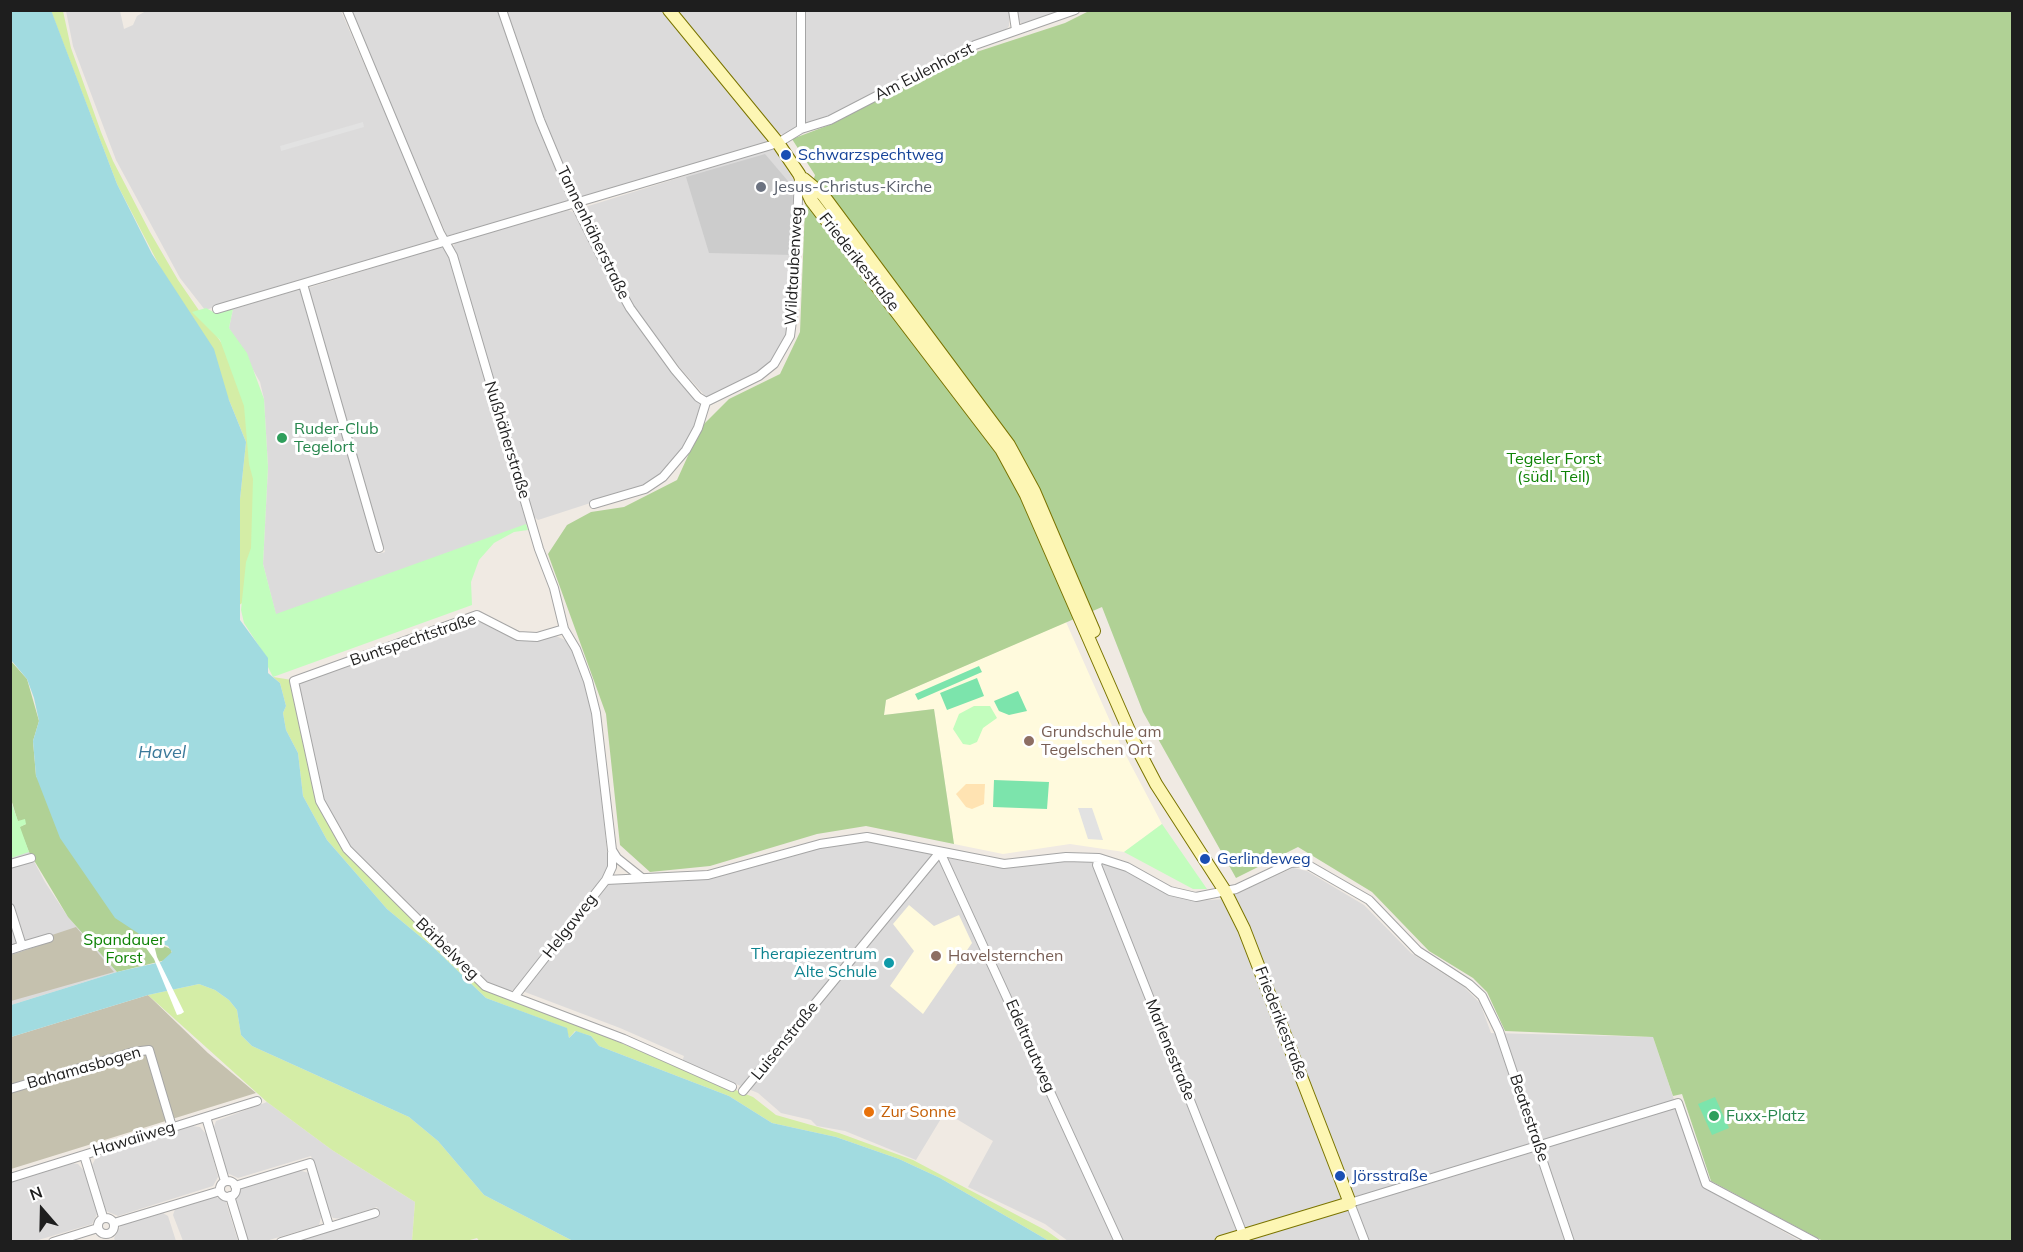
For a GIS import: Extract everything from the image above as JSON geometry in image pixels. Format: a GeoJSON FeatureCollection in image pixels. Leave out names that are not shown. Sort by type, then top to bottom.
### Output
{"type":"FeatureCollection","features":[{"type":"Feature","properties":{"kind":"street","name":"Nußhäherstraße"},"geometry":{"type":"LineString","coordinates":[[347,10],[445,243],[453,256],[539,549],[554,588],[564,629],[579,658],[596,713],[612,850]]}},
{"type":"Feature","properties":{"kind":"street","name":"Tannenhäherstraße"},"geometry":{"type":"LineString","coordinates":[[502,10],[531,99],[575,204],[630,308],[675,369],[706,402]]}},
{"type":"Feature","properties":{"kind":"street","name":"Friederikestraße"},"geometry":{"type":"LineString","coordinates":[[669,10],[778,143],[799,174],[822,195],[1023,466],[1141,738],[1177,815],[1225,891],[1244,929],[1365,1242]]}},
{"type":"Feature","properties":{"kind":"street"},"geometry":{"type":"LineString","coordinates":[[801,10],[801,129]]}},
{"type":"Feature","properties":{"kind":"street"},"geometry":{"type":"LineString","coordinates":[[1013,10],[1016,30]]}},
{"type":"Feature","properties":{"kind":"street","name":"Am Eulenhorst"},"geometry":{"type":"LineString","coordinates":[[778,143],[801,129],[830,120],[948,57],[1016,30],[1058,19],[1075,10]]}},
{"type":"Feature","properties":{"kind":"street"},"geometry":{"type":"LineString","coordinates":[[217,309],[778,143]]}},
{"type":"Feature","properties":{"kind":"street","name":"Wildtaubenweg"},"geometry":{"type":"LineString","coordinates":[[706,402],[759,376],[774,364],[790,336],[799,174]]}},
{"type":"Feature","properties":{"kind":"street"},"geometry":{"type":"LineString","coordinates":[[303,284],[379,548]]}},
{"type":"Feature","properties":{"kind":"street"},"geometry":{"type":"LineString","coordinates":[[594,504],[645,489],[663,477],[686,450],[698,428],[706,402]]}},
{"type":"Feature","properties":{"kind":"street","name":"Buntspechtstraße"},"geometry":{"type":"LineString","coordinates":[[294,681],[475,615],[481,615],[518,636],[537,637],[564,629]]}},
{"type":"Feature","properties":{"kind":"street","name":"Bärbelweg"},"geometry":{"type":"LineString","coordinates":[[294,681],[320,801],[346,849],[485,986],[624,1039],[732,1087]]}},
{"type":"Feature","properties":{"kind":"street"},"geometry":{"type":"LineString","coordinates":[[606,880],[708,875],[844,838],[877,837],[1004,864],[1066,857],[1099,858],[1126,867],[1178,894],[1196,897],[1225,891]]}},
{"type":"Feature","properties":{"kind":"street"},"geometry":{"type":"LineString","coordinates":[[612,850],[617,858],[642,878]]}},
{"type":"Feature","properties":{"kind":"street","name":"Helgaweg"},"geometry":{"type":"LineString","coordinates":[[514,997],[606,880],[612,867],[612,850]]}},
{"type":"Feature","properties":{"kind":"street","name":"Luisenstraße"},"geometry":{"type":"LineString","coordinates":[[743,1091],[940,852]]}},
{"type":"Feature","properties":{"kind":"street","name":"Edeltrautweg"},"geometry":{"type":"LineString","coordinates":[[940,852],[1119,1242]]}},
{"type":"Feature","properties":{"kind":"street"},"geometry":{"type":"LineString","coordinates":[[10,864],[31,858]]}},
{"type":"Feature","properties":{"kind":"street","name":"Marlenestraße"},"geometry":{"type":"LineString","coordinates":[[1099,858],[1097,865],[1244,1238]]}},
{"type":"Feature","properties":{"kind":"street","name":"Beatestraße"},"geometry":{"type":"LineString","coordinates":[[1225,891],[1236,889],[1291,863],[1303,862],[1369,900],[1418,951],[1470,984],[1482,996],[1499,1031],[1570,1242]]}},
{"type":"Feature","properties":{"kind":"street"},"geometry":{"type":"LineString","coordinates":[[10,908],[22,946]]}},
{"type":"Feature","properties":{"kind":"street"},"geometry":{"type":"LineString","coordinates":[[10,950],[49,938]]}},
{"type":"Feature","properties":{"kind":"street","name":"Bahamasbogen"},"geometry":{"type":"LineString","coordinates":[[10,1089],[133,1052],[149,1050],[172,1127]]}},
{"type":"Feature","properties":{"kind":"street","name":"Hawaiiweg"},"geometry":{"type":"LineString","coordinates":[[10,1178],[257,1101]]}},
{"type":"Feature","properties":{"kind":"street"},"geometry":{"type":"LineString","coordinates":[[1221,1242],[1244,1238],[1350,1203],[1678,1103],[1706,1184],[1815,1242]]}},
{"type":"Feature","properties":{"kind":"street"},"geometry":{"type":"LineString","coordinates":[[206,1117],[225,1181]]}},
{"type":"Feature","properties":{"kind":"street"},"geometry":{"type":"LineString","coordinates":[[84,1155],[103,1217]]}},
{"type":"Feature","properties":{"kind":"street"},"geometry":{"type":"LineString","coordinates":[[235,1186],[310,1163],[329,1226]]}},
{"type":"Feature","properties":{"kind":"street"},"geometry":{"type":"LineString","coordinates":[[225,1181],[235,1186],[235,1192],[230,1196],[224,1196],[220,1191],[220,1185],[225,1181]]}},
{"type":"Feature","properties":{"kind":"street"},"geometry":{"type":"LineString","coordinates":[[114,1223],[220,1191]]}},
{"type":"Feature","properties":{"kind":"street"},"geometry":{"type":"LineString","coordinates":[[230,1196],[244,1242]]}},
{"type":"Feature","properties":{"kind":"street"},"geometry":{"type":"LineString","coordinates":[[281,1242],[375,1213]]}},
{"type":"Feature","properties":{"kind":"street"},"geometry":{"type":"LineString","coordinates":[[103,1217],[110,1218],[114,1223],[110,1238],[98,1228],[98,1222],[103,1217]]}},
{"type":"Feature","properties":{"kind":"street"},"geometry":{"type":"LineString","coordinates":[[53,1242],[98,1228]]}},
{"type":"Feature","properties":{"kind":"shaded area"},"geometry":{"type":"Polygon","coordinates":[[[353,10],[500,11],[569,202],[447,236],[354,19],[353,10]]]}},
{"type":"Feature","properties":{"kind":"shaded area"},"geometry":{"type":"Polygon","coordinates":[[[66,11],[120,11],[124,29],[133,25],[137,16],[146,11],[341,11],[438,235],[437,241],[205,310],[180,278],[116,160],[73,46],[66,11]]]}},
{"type":"Feature","properties":{"kind":"shaded area"},"geometry":{"type":"Polygon","coordinates":[[[504,11],[663,11],[765,135],[766,143],[578,200],[570,190],[504,11]]]}},
{"type":"Feature","properties":{"kind":"shaded area"},"geometry":{"type":"Polygon","coordinates":[[[676,11],[796,11],[796,118],[800,118],[797,129],[784,135],[776,132],[676,11]]]}},
{"type":"Feature","properties":{"kind":"shaded area"},"geometry":{"type":"Polygon","coordinates":[[[804,11],[1009,11],[1009,26],[1004,32],[829,119],[806,125],[803,119],[804,11]]]}},
{"type":"Feature","properties":{"kind":"shaded area"},"geometry":{"type":"Polygon","coordinates":[[[1016,11],[1063,11],[1024,26],[1017,19],[1016,11]]]}},
{"type":"Feature","properties":{"kind":"shaded area"},"geometry":{"type":"Polygon","coordinates":[[[363,122],[364,127],[281,151],[280,146],[363,122]]]}},
{"type":"Feature","properties":{"kind":"shaded area"},"geometry":{"type":"Polygon","coordinates":[[[771,149],[776,151],[795,182],[788,334],[770,363],[756,373],[707,398],[680,368],[632,304],[602,251],[582,208],[771,149]]]}},
{"type":"Feature","properties":{"kind":"shaded area"},"geometry":{"type":"Polygon","coordinates":[[[765,154],[793,187],[792,255],[709,253],[686,177],[765,154]]]}},
{"type":"Feature","properties":{"kind":"shaded area"},"geometry":{"type":"Polygon","coordinates":[[[568,210],[573,212],[626,308],[702,403],[696,429],[668,469],[643,486],[538,520],[533,516],[453,247],[455,243],[568,210]]]}},
{"type":"Feature","properties":{"kind":"shaded area"},"geometry":{"type":"Polygon","coordinates":[[[443,246],[449,257],[529,520],[528,524],[276,615],[263,564],[268,467],[264,399],[260,382],[229,328],[233,309],[301,289],[378,554],[385,552],[308,288],[443,246]]]}},
{"type":"Feature","properties":{"kind":"shaded area"},"geometry":{"type":"Polygon","coordinates":[[[479,618],[506,634],[554,635],[567,641],[571,646],[581,669],[594,720],[610,882],[691,879],[800,851],[865,839],[985,866],[1007,868],[1067,858],[1112,864],[1163,891],[1193,901],[1225,899],[1293,868],[1307,871],[1364,905],[1411,953],[1464,987],[1480,1003],[1491,1033],[1653,1037],[1703,1186],[1800,1241],[1068,1241],[1045,1224],[968,1187],[993,1141],[945,1112],[916,1160],[845,1131],[817,1126],[811,1120],[781,1113],[758,1093],[682,1062],[684,1056],[620,1028],[517,989],[507,992],[484,982],[355,856],[320,797],[296,692],[302,680],[479,618]]]}},
{"type":"Feature","properties":{"kind":"shaded area","name":"Grundschule am Tegelschen Ort"},"geometry":{"type":"Polygon","coordinates":[[[1066,622],[1121,746],[1162,824],[1124,852],[1070,844],[1003,854],[954,844],[934,709],[884,715],[886,700],[1066,622]]]}},
{"type":"Feature","properties":{"kind":"shaded area"},"geometry":{"type":"Polygon","coordinates":[[[10,799],[29,852],[45,882],[68,917],[117,972],[11,1005],[10,799]]]}},
{"type":"Feature","properties":{"kind":"shaded area"},"geometry":{"type":"Polygon","coordinates":[[[1078,808],[1092,808],[1103,840],[1088,839],[1078,808]]]}},
{"type":"Feature","properties":{"kind":"shaded area","name":"Havelsternchen"},"geometry":{"type":"Polygon","coordinates":[[[909,905],[934,926],[959,915],[972,943],[923,1014],[890,986],[914,951],[893,924],[909,905]]]}},
{"type":"Feature","properties":{"kind":"shaded area"},"geometry":{"type":"Polygon","coordinates":[[[76,927],[114,972],[11,1001],[11,955],[53,941],[52,935],[76,927]]]}},
{"type":"Feature","properties":{"kind":"shaded area"},"geometry":{"type":"Polygon","coordinates":[[[148,995],[208,1053],[256,1093],[11,1169],[11,1037],[148,995]]]}},
{"type":"Feature","properties":{"kind":"shaded area"},"geometry":{"type":"Polygon","coordinates":[[[267,1102],[332,1150],[415,1202],[412,1241],[291,1241],[380,1214],[377,1207],[345,1217],[345,1219],[333,1218],[311,1156],[238,1178],[227,1173],[213,1130],[216,1121],[267,1102]]]}},
{"type":"Feature","properties":{"kind":"shaded area"},"geometry":{"type":"Polygon","coordinates":[[[191,1126],[200,1127],[207,1135],[218,1177],[213,1186],[118,1216],[106,1211],[92,1165],[97,1156],[191,1126]]]}},
{"type":"Feature","properties":{"kind":"shaded area"},"geometry":{"type":"Polygon","coordinates":[[[71,1163],[78,1164],[86,1173],[97,1214],[92,1224],[35,1241],[11,1242],[11,1182],[71,1163]]]}},
{"type":"Feature","properties":{"kind":"shaded area"},"geometry":{"type":"Polygon","coordinates":[[[298,1170],[309,1173],[322,1214],[319,1225],[266,1241],[248,1241],[235,1200],[242,1187],[298,1170]]]}},
{"type":"Feature","properties":{"kind":"shaded area"},"geometry":{"type":"Polygon","coordinates":[[[215,1196],[226,1202],[238,1241],[183,1241],[173,1215],[175,1209],[215,1196]]]}},
{"type":"Feature","properties":{"kind":"shaded area"},"geometry":{"type":"Polygon","coordinates":[[[163,1213],[168,1216],[176,1241],[115,1241],[114,1238],[121,1225],[163,1213]]]}},
{"type":"Feature","properties":{"kind":"green space","name":"Tegeler Forst (südl. Teil)"},"geometry":{"type":"Polygon","coordinates":[[[1091,10],[2012,11],[2012,1241],[1823,1241],[1711,1181],[1682,1094],[1673,1096],[1653,1037],[1505,1031],[1487,992],[1473,978],[1429,951],[1372,892],[1298,847],[1236,878],[1143,712],[1102,607],[886,700],[884,715],[934,709],[954,844],[866,826],[817,834],[710,866],[650,872],[620,845],[606,714],[548,554],[567,525],[591,512],[624,507],[677,480],[701,427],[729,399],[780,374],[800,332],[805,207],[815,175],[792,139],[832,124],[949,61],[1065,23],[1091,10]]]}},
{"type":"Feature","properties":{"kind":"green space"},"geometry":{"type":"Polygon","coordinates":[[[51,11],[63,11],[71,48],[101,132],[113,161],[150,232],[178,280],[247,380],[263,588],[238,606],[240,499],[246,442],[229,400],[117,184],[51,11]]]}},
{"type":"Feature","properties":{"kind":"green space"},"geometry":{"type":"Polygon","coordinates":[[[206,308],[215,313],[233,309],[229,328],[247,353],[264,399],[268,467],[263,564],[276,614],[526,524],[528,530],[514,532],[494,543],[479,560],[471,582],[472,605],[273,677],[268,667],[268,660],[244,623],[241,610],[246,562],[251,548],[253,479],[249,464],[244,406],[220,340],[192,312],[206,308]]]}},
{"type":"Feature","properties":{"kind":"green space","name":"Spandauer Forst"},"geometry":{"type":"Polygon","coordinates":[[[10,660],[27,679],[39,721],[33,741],[36,776],[147,939],[171,949],[172,954],[166,960],[117,972],[68,917],[29,852],[19,827],[26,824],[18,822],[11,799],[10,660]]]}},
{"type":"Feature","properties":{"kind":"green space"},"geometry":{"type":"Polygon","coordinates":[[[979,666],[982,672],[918,700],[915,694],[979,666]]]}},
{"type":"Feature","properties":{"kind":"green space"},"geometry":{"type":"Polygon","coordinates":[[[273,677],[292,680],[317,802],[344,851],[484,987],[753,1097],[776,1115],[839,1133],[913,1160],[1047,1231],[1061,1241],[1049,1241],[940,1178],[899,1159],[836,1137],[772,1123],[729,1096],[599,1046],[591,1036],[575,1031],[569,1038],[566,1028],[486,998],[434,948],[387,909],[327,840],[303,796],[298,753],[286,730],[283,713],[286,706],[280,683],[273,677]]]}},
{"type":"Feature","properties":{"kind":"green space"},"geometry":{"type":"Polygon","coordinates":[[[977,678],[984,696],[947,710],[940,693],[977,678]]]}},
{"type":"Feature","properties":{"kind":"green space"},"geometry":{"type":"Polygon","coordinates":[[[1018,691],[1027,711],[1009,715],[999,711],[994,701],[1018,691]]]}},
{"type":"Feature","properties":{"kind":"green space"},"geometry":{"type":"Polygon","coordinates":[[[974,706],[990,706],[997,718],[983,728],[977,742],[970,745],[963,744],[953,729],[959,714],[974,706]]]}},
{"type":"Feature","properties":{"kind":"green space"},"geometry":{"type":"Polygon","coordinates":[[[994,780],[1049,782],[1047,809],[993,807],[994,780]]]}},
{"type":"Feature","properties":{"kind":"green space"},"geometry":{"type":"Polygon","coordinates":[[[10,799],[18,821],[25,819],[26,824],[20,827],[29,852],[11,858],[10,799]]]}},
{"type":"Feature","properties":{"kind":"green space"},"geometry":{"type":"Polygon","coordinates":[[[1162,824],[1207,889],[1193,889],[1124,852],[1162,824]]]}},
{"type":"Feature","properties":{"kind":"green space"},"geometry":{"type":"Polygon","coordinates":[[[199,984],[215,990],[229,1000],[237,1010],[241,1035],[252,1046],[409,1117],[438,1141],[484,1195],[573,1241],[480,1242],[477,1238],[463,1242],[412,1241],[415,1202],[332,1150],[267,1102],[148,995],[199,984]]]}},
{"type":"Feature","properties":{"kind":"green space","name":"Fuxx-Platz"},"geometry":{"type":"Polygon","coordinates":[[[1715,1097],[1729,1128],[1712,1135],[1698,1104],[1715,1097]]]}},
{"type":"Feature","properties":{"kind":"sand"},"geometry":{"type":"Polygon","coordinates":[[[966,784],[985,784],[984,804],[972,809],[966,807],[956,794],[966,784]]]}},
{"type":"Feature","properties":{"kind":"water","name":"Havel"},"geometry":{"type":"Polygon","coordinates":[[[51,10],[117,184],[152,254],[214,349],[229,400],[246,442],[240,499],[240,620],[268,658],[268,673],[280,683],[286,706],[283,713],[286,730],[298,753],[303,796],[327,840],[387,909],[434,948],[486,998],[567,1028],[569,1038],[576,1031],[591,1036],[599,1046],[729,1096],[772,1123],[836,1137],[899,1159],[940,1178],[1049,1241],[573,1241],[484,1195],[438,1141],[409,1117],[252,1046],[241,1035],[237,1010],[229,1000],[215,990],[199,984],[148,995],[11,1037],[11,1005],[117,972],[161,962],[172,952],[168,946],[147,939],[115,918],[60,838],[36,776],[33,741],[39,721],[34,698],[27,679],[11,660],[11,11],[51,10]]]}},
{"type":"Feature","properties":{"kind":"pier"},"geometry":{"type":"Polygon","coordinates":[[[148,941],[153,941],[157,957],[184,1012],[181,1014],[177,1015],[154,959],[144,945],[148,941]]]}},
{"type":"Feature","properties":{"kind":"place","name":"Schwarzspechtweg"},"geometry":{"type":"Point","coordinates":[786,155]}},
{"type":"Feature","properties":{"kind":"place","name":"Jesus-Christus-Kirche"},"geometry":{"type":"Point","coordinates":[761,187]}},
{"type":"Feature","properties":{"kind":"place","name":"Ruder-Club Tegelort"},"geometry":{"type":"Point","coordinates":[282,438]}},
{"type":"Feature","properties":{"kind":"place","name":"Grundschule am Tegelschen Ort"},"geometry":{"type":"Point","coordinates":[1029,741]}},
{"type":"Feature","properties":{"kind":"place","name":"Gerlindeweg"},"geometry":{"type":"Point","coordinates":[1205,859]}},
{"type":"Feature","properties":{"kind":"place","name":"Havelsternchen"},"geometry":{"type":"Point","coordinates":[936,956]}},
{"type":"Feature","properties":{"kind":"place","name":"Therapiezentrum Alte Schule"},"geometry":{"type":"Point","coordinates":[889,963]}},
{"type":"Feature","properties":{"kind":"place","name":"Zur Sonne"},"geometry":{"type":"Point","coordinates":[869,1112]}},
{"type":"Feature","properties":{"kind":"place","name":"Fuxx-Platz"},"geometry":{"type":"Point","coordinates":[1714,1116]}},
{"type":"Feature","properties":{"kind":"place","name":"Jörsstraße"},"geometry":{"type":"Point","coordinates":[1340,1176]}}]}
